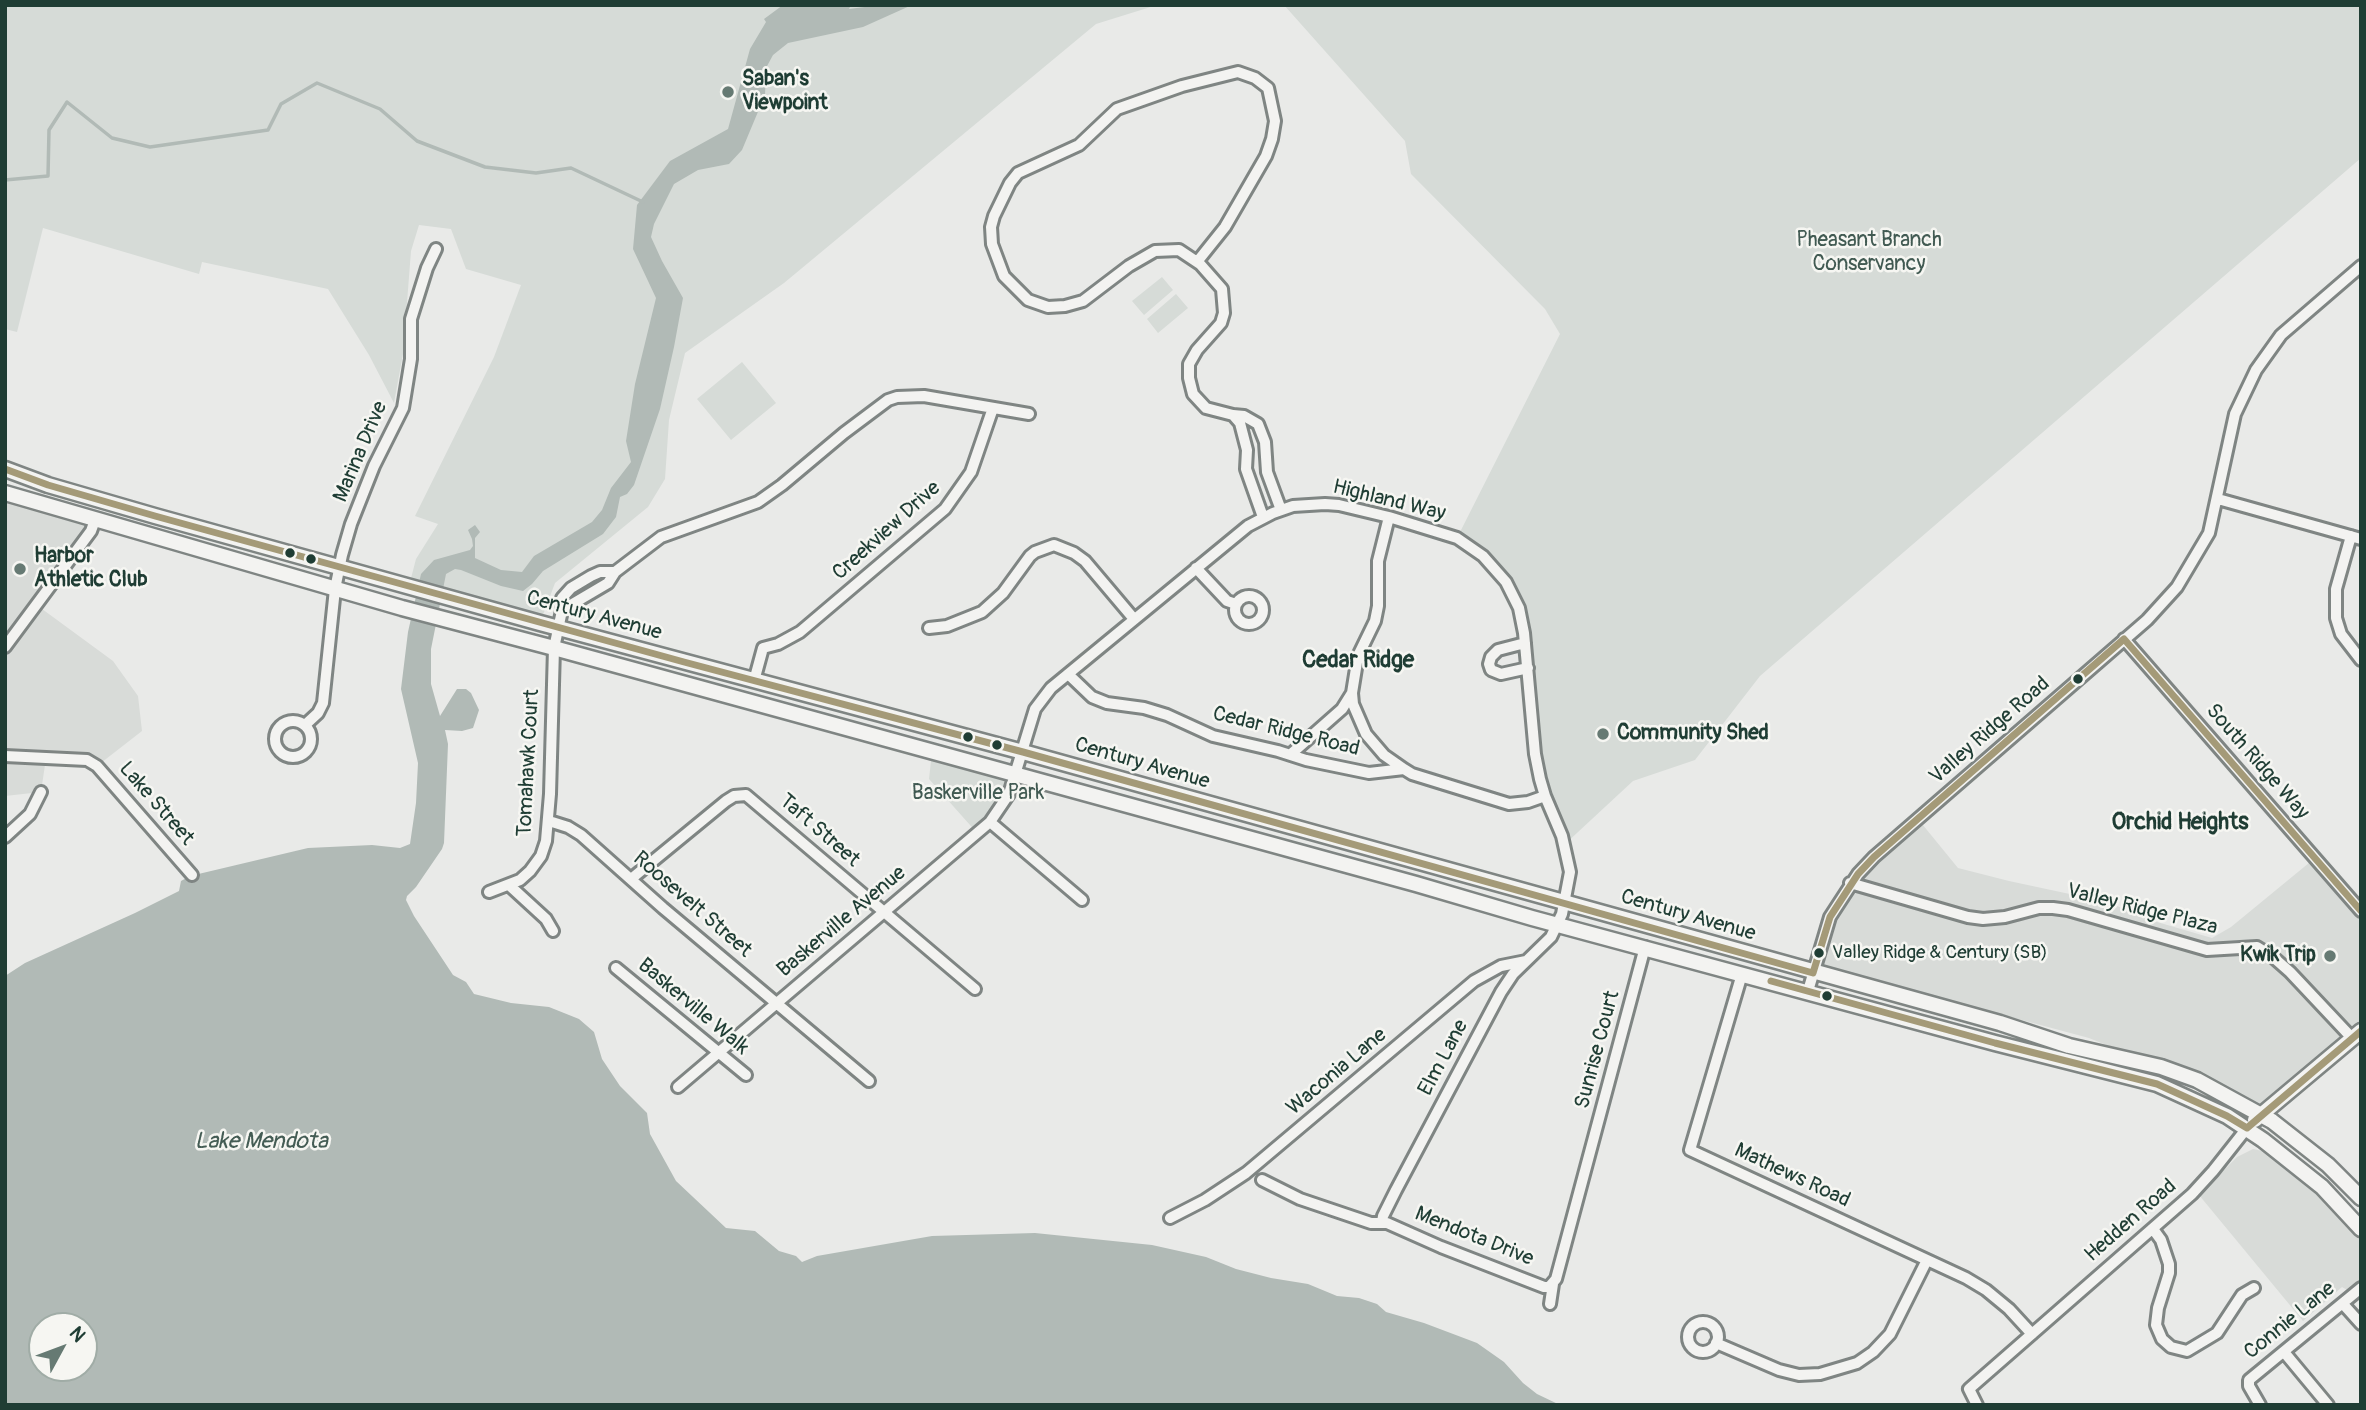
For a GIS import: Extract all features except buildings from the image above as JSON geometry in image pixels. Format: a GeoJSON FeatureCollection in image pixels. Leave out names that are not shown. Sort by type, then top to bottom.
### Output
{"type":"FeatureCollection","features":[{"type":"Feature","properties":{"kind":"main road","name":"Century Avenue"},"geometry":{"type":"LineString","coordinates":[[5,470],[91,498],[558,628],[1023,752],[2000,1023],[2069,1046],[2161,1067],[2197,1080],[2261,1114],[2299,1141],[2361,1198]]}},
{"type":"Feature","properties":{"kind":"main road","name":"Century Avenue"},"geometry":{"type":"LineString","coordinates":[[5,492],[453,622],[1995,1043],[2157,1084],[2227,1115],[2247,1128],[2313,1179],[2361,1229]]}},
{"type":"Feature","properties":{"kind":"main road"},"geometry":{"type":"LineString","coordinates":[[2247,1128],[2356,1035]]}},
{"type":"Feature","properties":{"kind":"street"},"geometry":{"type":"LineString","coordinates":[[1197,262],[1224,227],[1266,156],[1272,139],[1275,121],[1270,93],[1264,83],[1249,75],[1234,72],[1182,86],[1127,105],[1110,114],[1079,145],[1017,173],[994,216],[991,228],[992,244],[1004,276],[1028,300],[1048,307],[1065,306],[1087,299],[1129,266],[1155,251],[1179,250],[1197,262],[1222,289],[1224,313],[1220,323],[1189,364],[1193,394],[1206,408],[1251,418],[1258,424],[1265,442],[1267,472],[1281,510]]}},
{"type":"Feature","properties":{"kind":"street","name":"Marina Drive"},"geometry":{"type":"LineString","coordinates":[[304,725],[318,713],[323,703],[335,589],[340,566],[351,524],[369,477],[403,408],[411,359],[411,320],[427,268],[436,249]]}},
{"type":"Feature","properties":{"kind":"street","name":"Valley Ridge Road"},"geometry":{"type":"LineString","coordinates":[[1808,991],[1830,917],[1850,883],[1874,857],[2124,639],[2163,603],[2186,576],[2209,533],[2235,414],[2256,370],[2281,335],[2361,266]]}},
{"type":"Feature","properties":{"kind":"street","name":"Tomahawk Court"},"geometry":{"type":"LineString","coordinates":[[489,892],[509,885],[530,871],[541,856],[546,841],[555,648],[562,598],[577,584],[600,572],[615,572],[661,537],[758,502],[888,400],[924,396],[993,408]]}},
{"type":"Feature","properties":{"kind":"street"},"geometry":{"type":"LineString","coordinates":[[993,408],[1029,414]]}},
{"type":"Feature","properties":{"kind":"street","name":"Creekview Drive"},"geometry":{"type":"LineString","coordinates":[[754,681],[762,648],[778,644],[800,632],[945,509],[971,472],[993,408]]}},
{"type":"Feature","properties":{"kind":"street"},"geometry":{"type":"LineString","coordinates":[[1233,415],[1240,423],[1247,450],[1246,470],[1263,517]]}},
{"type":"Feature","properties":{"kind":"street"},"geometry":{"type":"LineString","coordinates":[[2218,499],[2356,537],[2336,589],[2336,618],[2341,634],[2361,660]]}},
{"type":"Feature","properties":{"kind":"street","name":"Highland Way"},"geometry":{"type":"LineString","coordinates":[[1016,776],[1025,739],[1039,702],[1051,688],[1238,533],[1263,517],[1306,505],[1325,504],[1389,517],[1457,538],[1483,556],[1506,582],[1515,598],[1522,618],[1535,754],[1545,796],[1569,860],[1569,887],[1558,923]]}},
{"type":"Feature","properties":{"kind":"street"},"geometry":{"type":"LineString","coordinates":[[1389,517],[1378,561],[1378,606],[1375,621],[1358,656],[1352,693],[1353,704],[1366,734],[1384,755],[1404,769]]}},
{"type":"Feature","properties":{"kind":"street"},"geometry":{"type":"LineString","coordinates":[[5,648],[91,531],[95,520]]}},
{"type":"Feature","properties":{"kind":"street"},"geometry":{"type":"LineString","coordinates":[[929,628],[947,626],[982,612],[1003,593],[1030,556],[1054,545],[1085,561],[1134,619]]}},
{"type":"Feature","properties":{"kind":"street"},"geometry":{"type":"LineString","coordinates":[[1196,568],[1227,601],[1236,604]]}},
{"type":"Feature","properties":{"kind":"street","name":"South Ridge Way"},"geometry":{"type":"LineString","coordinates":[[2124,639],[2361,911]]}},
{"type":"Feature","properties":{"kind":"street"},"geometry":{"type":"LineString","coordinates":[[1525,643],[1498,650],[1491,657],[1489,664],[1491,670],[1501,674],[1528,668]]}},
{"type":"Feature","properties":{"kind":"street","name":"Cedar Ridge Road"},"geometry":{"type":"LineString","coordinates":[[1068,674],[1092,697],[1107,704],[1144,708],[1167,715],[1213,736],[1306,760],[1369,773],[1404,769],[1412,774],[1509,804],[1528,802],[1545,796]]}},
{"type":"Feature","properties":{"kind":"street"},"geometry":{"type":"LineString","coordinates":[[1291,754],[1342,709],[1352,693]]}},
{"type":"Feature","properties":{"kind":"street","name":"Lake Street"},"geometry":{"type":"LineString","coordinates":[[5,756],[87,760],[97,766],[192,875]]}},
{"type":"Feature","properties":{"kind":"street","name":"Baskerville Avenue"},"geometry":{"type":"LineString","coordinates":[[678,1087],[990,822],[1004,805],[1016,776]]}},
{"type":"Feature","properties":{"kind":"street"},"geometry":{"type":"LineString","coordinates":[[5,837],[30,814],[41,792]]}},
{"type":"Feature","properties":{"kind":"street","name":"Taft Street"},"geometry":{"type":"LineString","coordinates":[[631,879],[731,798],[741,794],[749,797],[975,989]]}},
{"type":"Feature","properties":{"kind":"street","name":"Roosevelt Street"},"geometry":{"type":"LineString","coordinates":[[549,821],[577,832],[869,1082]]}},
{"type":"Feature","properties":{"kind":"street"},"geometry":{"type":"LineString","coordinates":[[990,822],[1082,900]]}},
{"type":"Feature","properties":{"kind":"street","name":"Valley Ridge Plaza"},"geometry":{"type":"LineString","coordinates":[[1850,883],[1968,917],[1994,918],[2039,908],[2053,908],[2207,950],[2257,947],[2290,972],[2356,1035]]}},
{"type":"Feature","properties":{"kind":"street"},"geometry":{"type":"LineString","coordinates":[[509,885],[546,919],[553,931]]}},
{"type":"Feature","properties":{"kind":"street","name":"Elm Lane"},"geometry":{"type":"LineString","coordinates":[[1382,1222],[1396,1190],[1501,992],[1513,974],[1550,940],[1558,923]]}},
{"type":"Feature","properties":{"kind":"street","name":"Sunrise Court"},"geometry":{"type":"LineString","coordinates":[[1587,1163],[1645,947]]}},
{"type":"Feature","properties":{"kind":"street","name":"Waconia Lane"},"geometry":{"type":"LineString","coordinates":[[1170,1218],[1205,1200],[1246,1173],[1475,981],[1501,966],[1528,960]]}},
{"type":"Feature","properties":{"kind":"street","name":"Baskerville Walk"},"geometry":{"type":"LineString","coordinates":[[616,968],[746,1075]]}},
{"type":"Feature","properties":{"kind":"street","name":"Mathews Road"},"geometry":{"type":"LineString","coordinates":[[1742,974],[1690,1150],[1986,1290],[2009,1309],[2032,1334]]}},
{"type":"Feature","properties":{"kind":"street","name":"Hedden Road"},"geometry":{"type":"LineString","coordinates":[[1977,1405],[1969,1390],[2207,1178],[2247,1128]]}},
{"type":"Feature","properties":{"kind":"street","name":"Mendota Drive"},"geometry":{"type":"LineString","coordinates":[[1262,1180],[1284,1193],[1371,1223],[1382,1222],[1544,1287],[1553,1284],[1587,1163]]}},
{"type":"Feature","properties":{"kind":"street"},"geometry":{"type":"LineString","coordinates":[[2152,1229],[2161,1240],[2169,1264],[2156,1325],[2162,1339],[2171,1348],[2187,1351],[2217,1333],[2242,1295],[2254,1288]]}},
{"type":"Feature","properties":{"kind":"street"},"geometry":{"type":"LineString","coordinates":[[1716,1343],[1779,1370],[1799,1375],[1820,1374],[1857,1363],[1891,1334],[1927,1260]]}},
{"type":"Feature","properties":{"kind":"street"},"geometry":{"type":"LineString","coordinates":[[1550,1304],[1553,1284]]}},
{"type":"Feature","properties":{"kind":"street","name":"Connie Lane"},"geometry":{"type":"LineString","coordinates":[[2260,1405],[2249,1386],[2249,1380],[2361,1288]]}},
{"type":"Feature","properties":{"kind":"street"},"geometry":{"type":"LineString","coordinates":[[2343,1304],[2361,1324]]}},
{"type":"Feature","properties":{"kind":"street"},"geometry":{"type":"LineString","coordinates":[[2284,1352],[2328,1405]]}},
{"type":"Feature","properties":{"kind":"shaded area"},"geometry":{"type":"Polygon","coordinates":[[[5,493],[95,520],[38,606],[113,661],[138,696],[142,731],[97,766],[46,758],[41,792],[5,796],[5,493]]]}},
{"type":"Feature","properties":{"kind":"shaded area"},"geometry":{"type":"Polygon","coordinates":[[[1918,819],[1958,868],[2107,902],[2157,922],[2212,938],[2231,927],[2315,858],[2361,911],[2361,1031],[2261,1114],[2161,1067],[2089,1038],[1977,1008],[1886,993],[1813,973],[1839,900],[1918,819]]]}},
{"type":"Feature","properties":{"kind":"shaded area"},"geometry":{"type":"Polygon","coordinates":[[[2253,1149],[2267,1152],[2308,1184],[2361,1234],[2361,1288],[2354,1294],[2342,1287],[2303,1321],[2199,1195],[2237,1157],[2253,1149]]]}},
{"type":"Feature","properties":{"kind":"green space"},"geometry":{"type":"Polygon","coordinates":[[[5,5],[1157,5],[1096,24],[784,283],[685,353],[669,420],[665,479],[648,507],[555,583],[540,623],[409,586],[416,559],[438,524],[415,516],[494,357],[521,285],[466,269],[451,229],[419,225],[411,251],[403,354],[394,403],[369,355],[328,289],[202,262],[199,274],[43,228],[17,332],[5,329],[5,5]]]}},
{"type":"Feature","properties":{"kind":"green space","name":"Pheasant Branch Conservancy"},"geometry":{"type":"Polygon","coordinates":[[[1284,5],[2361,5],[2361,158],[1760,676],[1695,760],[1633,781],[1564,845],[1545,796],[1524,633],[1506,582],[1457,538],[1560,334],[1545,309],[1411,174],[1405,141],[1284,5]]]}},
{"type":"Feature","properties":{"kind":"green space"},"geometry":{"type":"Polygon","coordinates":[[[1162,277],[1173,290],[1144,315],[1132,301],[1162,277]]]}},
{"type":"Feature","properties":{"kind":"green space"},"geometry":{"type":"Polygon","coordinates":[[[1176,294],[1188,308],[1158,333],[1147,319],[1176,294]]]}},
{"type":"Feature","properties":{"kind":"green space"},"geometry":{"type":"Polygon","coordinates":[[[742,362],[776,403],[731,440],[697,399],[742,362]]]}},
{"type":"Feature","properties":{"kind":"green space","name":"Baskerville Park"},"geometry":{"type":"Polygon","coordinates":[[[932,752],[1016,776],[978,834],[929,779],[932,752]]]}},
{"type":"Feature","properties":{"kind":"water","name":"Lake Mendota"},"geometry":{"type":"Polygon","coordinates":[[[783,5],[851,5],[849,9],[912,5],[863,27],[788,43],[773,55],[766,68],[765,95],[742,150],[729,164],[698,170],[674,184],[654,224],[651,237],[683,298],[674,347],[660,409],[634,485],[627,494],[620,497],[616,517],[603,534],[543,571],[523,591],[501,586],[461,570],[455,569],[446,574],[431,649],[431,684],[440,716],[457,689],[466,689],[471,693],[479,710],[473,728],[462,731],[445,730],[448,744],[444,843],[416,887],[407,896],[406,900],[414,916],[453,975],[466,982],[474,994],[511,1003],[549,1007],[579,1019],[594,1032],[602,1059],[620,1086],[647,1113],[650,1134],[676,1181],[726,1228],[755,1231],[779,1251],[796,1256],[802,1262],[817,1256],[932,1236],[1035,1233],[1152,1245],[1206,1257],[1236,1269],[1271,1278],[1308,1284],[1337,1296],[1359,1298],[1377,1304],[1386,1312],[1477,1343],[1504,1362],[1537,1394],[1560,1405],[5,1405],[5,976],[25,963],[179,891],[181,881],[190,876],[308,848],[372,845],[400,848],[410,844],[418,763],[401,689],[408,632],[421,574],[434,560],[470,550],[473,546],[468,530],[475,525],[480,532],[475,538],[475,558],[501,570],[522,572],[534,556],[592,522],[602,510],[611,488],[631,462],[626,441],[635,384],[656,298],[633,249],[637,205],[670,161],[728,129],[750,49],[766,22],[764,19],[783,5]]]}},
{"type":"Feature","properties":{"kind":"waterway"},"geometry":{"type":"LineString","coordinates":[[5,180],[48,176],[49,130],[67,102],[112,138],[150,147],[268,130],[281,104],[317,83],[380,109],[417,141],[485,167],[536,173],[571,168],[643,202]]}},
{"type":"Feature","properties":{"kind":"transit line"},"geometry":{"type":"LineString","coordinates":[[5,469],[48,485],[155,516],[1023,752],[1813,973],[1830,917],[1858,874],[1874,857],[2124,639],[2361,911]]}},
{"type":"Feature","properties":{"kind":"transit line"},"geometry":{"type":"LineString","coordinates":[[1771,981],[1995,1043],[2157,1084],[2247,1128],[2361,1031]]}},
{"type":"Feature","properties":{"kind":"place","name":"Saban's Viewpoint"},"geometry":{"type":"Point","coordinates":[728,92]}},
{"type":"Feature","properties":{"kind":"place","name":"Harbor Athletic Club"},"geometry":{"type":"Point","coordinates":[20,569]}},
{"type":"Feature","properties":{"kind":"place","name":"Community Shed"},"geometry":{"type":"Point","coordinates":[1603,734]}},
{"type":"Feature","properties":{"kind":"place","name":"Valley Ridge & Century (SB)"},"geometry":{"type":"Point","coordinates":[1819,953]}},
{"type":"Feature","properties":{"kind":"place","name":"Kwik Trip"},"geometry":{"type":"Point","coordinates":[2330,956]}},
{"type":"Feature","properties":{"kind":"district","name":"Cedar Ridge"},"geometry":{"type":"Point","coordinates":[1358,661]}},
{"type":"Feature","properties":{"kind":"district","name":"Orchid Heights"},"geometry":{"type":"Point","coordinates":[2180,823]}}]}
